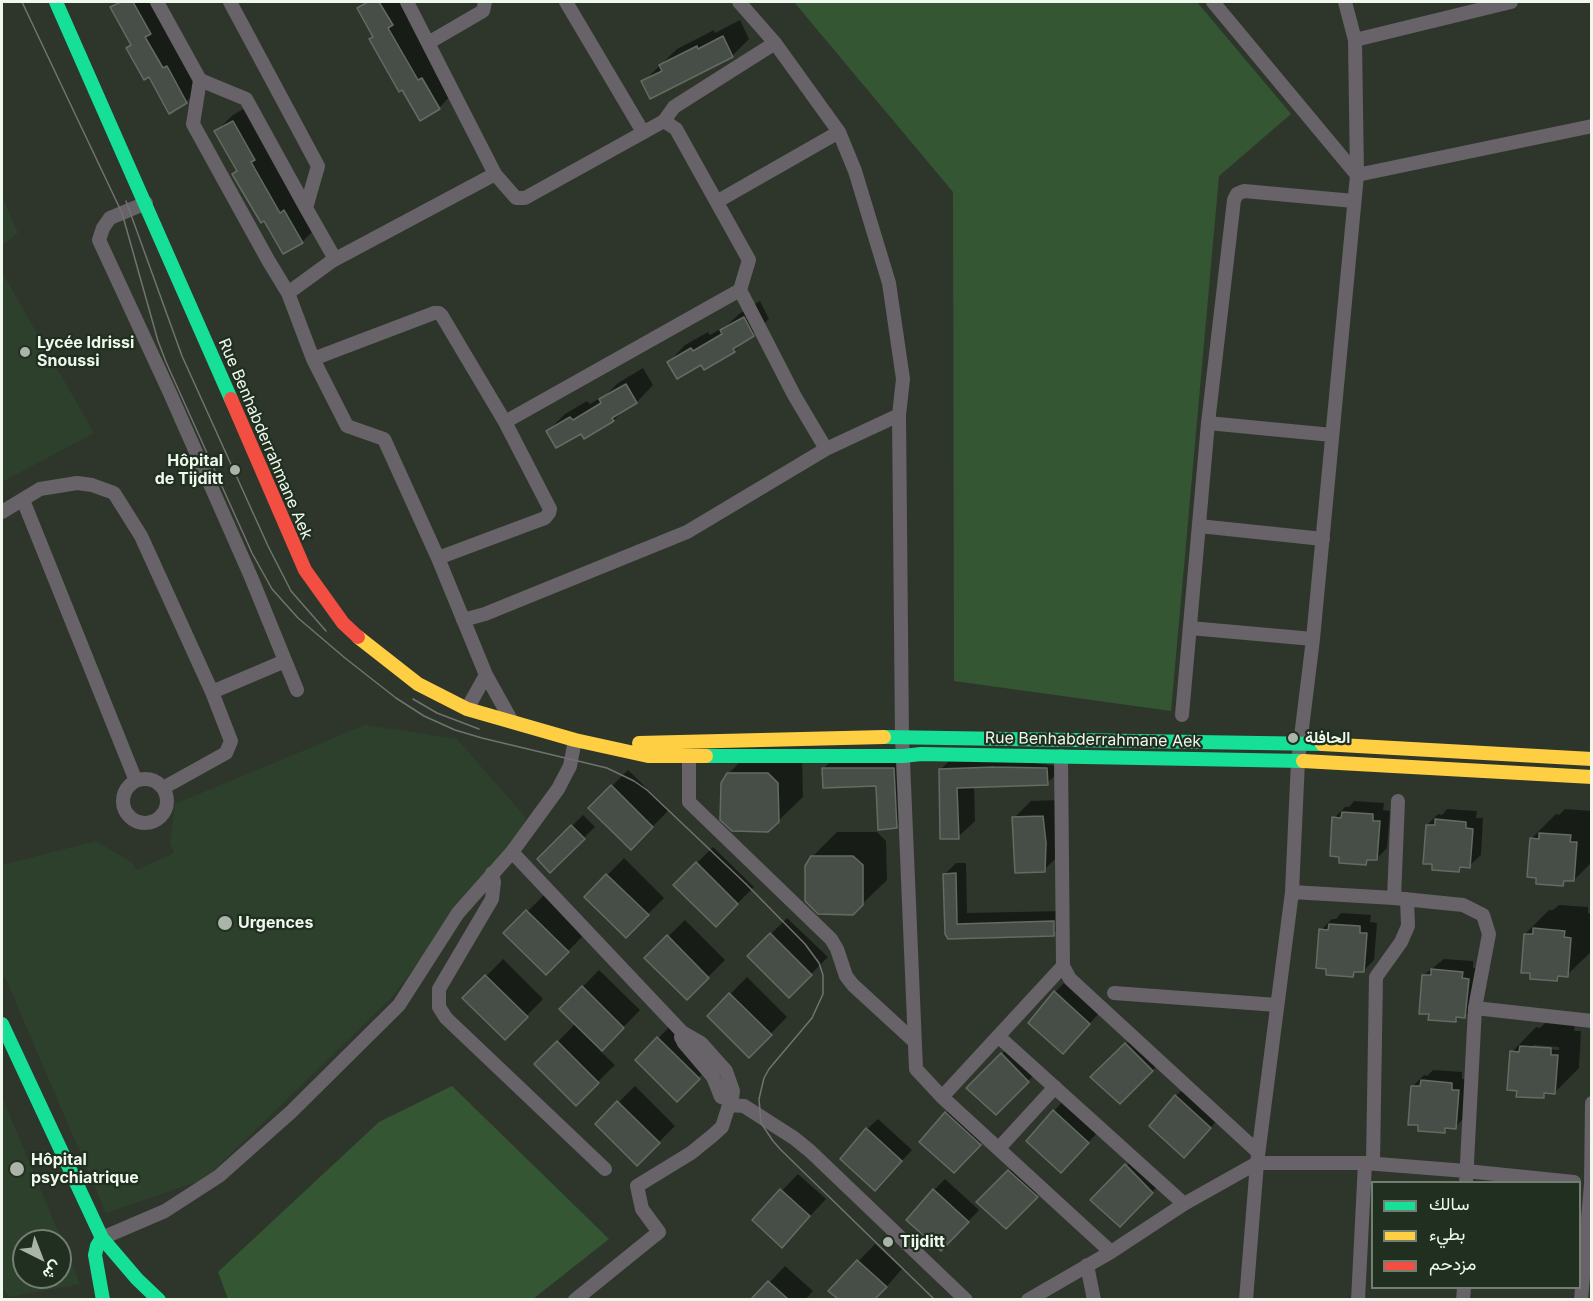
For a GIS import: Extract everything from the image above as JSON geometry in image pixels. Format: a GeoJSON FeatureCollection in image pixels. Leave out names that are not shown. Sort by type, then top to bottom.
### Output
{"type":"FeatureCollection","features":[{"type":"Feature","properties":{"kind":"main road","name":"Rue Benhabderrahmane Aek"},"geometry":{"type":"LineString","coordinates":[[56,2],[146,203],[304,570],[332,608],[359,638],[418,684],[467,709],[575,740],[648,756],[903,756],[921,754],[1298,761],[1592,777]]}},
{"type":"Feature","properties":{"kind":"main road","name":"Rue Benhabderrahmane Aek"},"geometry":{"type":"LineString","coordinates":[[594,744],[902,737],[1234,741],[1592,759]]}},
{"type":"Feature","properties":{"kind":"main road"},"geometry":{"type":"LineString","coordinates":[[2,1024],[102,1238],[137,1279],[159,1299]]}},
{"type":"Feature","properties":{"kind":"main road"},"geometry":{"type":"LineString","coordinates":[[102,1238],[95,1255],[103,1299]]}},
{"type":"Feature","properties":{"kind":"street"},"geometry":{"type":"LineString","coordinates":[[157,2],[200,80],[193,124],[288,293],[313,359],[347,426],[384,439],[438,558],[486,675],[511,720]]}},
{"type":"Feature","properties":{"kind":"street"},"geometry":{"type":"LineString","coordinates":[[230,2],[318,166],[306,208]]}},
{"type":"Feature","properties":{"kind":"street"},"geometry":{"type":"LineString","coordinates":[[407,2],[495,174],[516,198],[525,198],[664,121],[674,107],[775,43]]}},
{"type":"Feature","properties":{"kind":"street"},"geometry":{"type":"LineString","coordinates":[[428,43],[483,11],[485,2]]}},
{"type":"Feature","properties":{"kind":"street"},"geometry":{"type":"LineString","coordinates":[[566,2],[643,132]]}},
{"type":"Feature","properties":{"kind":"street"},"geometry":{"type":"LineString","coordinates":[[740,2],[775,43],[838,132],[855,171],[889,283],[903,380],[899,415],[902,737],[916,1069],[942,1097],[1111,1252]]}},
{"type":"Feature","properties":{"kind":"street"},"geometry":{"type":"LineString","coordinates":[[1246,1299],[1257,1158],[1292,892],[1298,761],[1313,639],[1357,175],[1355,40],[1345,2]]}},
{"type":"Feature","properties":{"kind":"street"},"geometry":{"type":"LineString","coordinates":[[1355,40],[1511,2]]}},
{"type":"Feature","properties":{"kind":"street"},"geometry":{"type":"LineString","coordinates":[[1216,4],[1357,175]]}},
{"type":"Feature","properties":{"kind":"street"},"geometry":{"type":"LineString","coordinates":[[200,80],[246,99],[335,259]]}},
{"type":"Feature","properties":{"kind":"street"},"geometry":{"type":"LineString","coordinates":[[664,121],[676,129],[749,260],[740,290],[794,395],[826,449]]}},
{"type":"Feature","properties":{"kind":"street"},"geometry":{"type":"LineString","coordinates":[[1357,175],[1592,126]]}},
{"type":"Feature","properties":{"kind":"street"},"geometry":{"type":"LineString","coordinates":[[718,201],[838,132]]}},
{"type":"Feature","properties":{"kind":"street"},"geometry":{"type":"LineString","coordinates":[[288,293],[335,259],[495,174]]}},
{"type":"Feature","properties":{"kind":"street"},"geometry":{"type":"LineString","coordinates":[[1182,715],[1208,423],[1234,201],[1238,194],[1244,191],[1354,201]]}},
{"type":"Feature","properties":{"kind":"street"},"geometry":{"type":"LineString","coordinates":[[146,203],[110,218],[99,240],[168,391],[297,690]]}},
{"type":"Feature","properties":{"kind":"street"},"geometry":{"type":"LineString","coordinates":[[505,422],[740,290]]}},
{"type":"Feature","properties":{"kind":"street"},"geometry":{"type":"LineString","coordinates":[[313,359],[434,313],[442,316],[505,422],[549,513],[545,518],[438,558]]}},
{"type":"Feature","properties":{"kind":"street"},"geometry":{"type":"LineString","coordinates":[[463,620],[495,610],[687,532],[826,449],[899,415]]}},
{"type":"Feature","properties":{"kind":"street"},"geometry":{"type":"LineString","coordinates":[[1208,423],[1332,435]]}},
{"type":"Feature","properties":{"kind":"street"},"geometry":{"type":"LineString","coordinates":[[2,512],[40,489],[77,483],[92,485],[114,493],[141,536],[212,692],[231,741],[226,753],[163,788]]}},
{"type":"Feature","properties":{"kind":"street"},"geometry":{"type":"LineString","coordinates":[[23,500],[136,781]]}},
{"type":"Feature","properties":{"kind":"street"},"geometry":{"type":"LineString","coordinates":[[1199,526],[1323,539]]}},
{"type":"Feature","properties":{"kind":"street"},"geometry":{"type":"LineString","coordinates":[[1190,628],[1313,639]]}},
{"type":"Feature","properties":{"kind":"street"},"geometry":{"type":"LineString","coordinates":[[212,692],[285,661]]}},
{"type":"Feature","properties":{"kind":"street"},"geometry":{"type":"LineString","coordinates":[[467,709],[486,675]]}},
{"type":"Feature","properties":{"kind":"street"},"geometry":{"type":"LineString","coordinates":[[102,1238],[165,1211],[219,1176],[291,1112],[399,1005],[458,913],[512,852],[558,789],[570,766],[575,740]]}},
{"type":"Feature","properties":{"kind":"street"},"geometry":{"type":"LineString","coordinates":[[1061,756],[1063,966],[1070,979],[1257,1158]]}},
{"type":"Feature","properties":{"kind":"street"},"geometry":{"type":"LineString","coordinates":[[689,757],[689,802],[831,939],[837,949],[846,976],[853,986],[915,1042]]}},
{"type":"Feature","properties":{"kind":"street"},"geometry":{"type":"LineString","coordinates":[[151,780],[163,788],[166,802],[162,814],[150,822],[136,821],[126,811],[123,797],[136,781],[151,780]]}},
{"type":"Feature","properties":{"kind":"street"},"geometry":{"type":"LineString","coordinates":[[1358,1299],[1369,1163],[1376,977],[1401,942],[1408,926],[1401,899],[1398,801]]}},
{"type":"Feature","properties":{"kind":"street"},"geometry":{"type":"LineString","coordinates":[[512,852],[682,1032],[681,1038],[713,1077],[721,1097],[728,1102],[744,1106],[810,1151],[966,1299]]}},
{"type":"Feature","properties":{"kind":"street"},"geometry":{"type":"LineString","coordinates":[[492,873],[494,891],[492,899],[439,989],[439,1007],[446,1018],[605,1169]]}},
{"type":"Feature","properties":{"kind":"street"},"geometry":{"type":"LineString","coordinates":[[1292,892],[1462,905],[1483,915],[1489,934],[1475,1008],[1466,1177]]}},
{"type":"Feature","properties":{"kind":"street"},"geometry":{"type":"LineString","coordinates":[[942,1097],[1063,966]]}},
{"type":"Feature","properties":{"kind":"street"},"geometry":{"type":"LineString","coordinates":[[1114,993],[1277,1005]]}},
{"type":"Feature","properties":{"kind":"street"},"geometry":{"type":"LineString","coordinates":[[1475,1008],[1592,1021]]}},
{"type":"Feature","properties":{"kind":"street"},"geometry":{"type":"LineString","coordinates":[[999,1037],[1184,1204]]}},
{"type":"Feature","properties":{"kind":"street"},"geometry":{"type":"LineString","coordinates":[[999,1149],[1055,1087]]}},
{"type":"Feature","properties":{"kind":"street"},"geometry":{"type":"LineString","coordinates":[[575,1299],[659,1232],[642,1209],[637,1186],[691,1153],[722,1127],[728,1102]]}},
{"type":"Feature","properties":{"kind":"street"},"geometry":{"type":"LineString","coordinates":[[1581,1299],[1591,1184],[1592,1103]]}},
{"type":"Feature","properties":{"kind":"street"},"geometry":{"type":"LineString","coordinates":[[1028,1299],[1111,1252],[1257,1158],[1369,1163],[1466,1177],[1552,1181]]}},
{"type":"Feature","properties":{"kind":"street"},"geometry":{"type":"LineString","coordinates":[[1087,1265],[1094,1299]]}},
{"type":"Feature","properties":{"kind":"shaded area"},"geometry":{"type":"Polygon","coordinates":[[[2,196],[18,233],[2,245],[2,196]]]}},
{"type":"Feature","properties":{"kind":"shaded area","name":"Lycée Idrissi Snoussi"},"geometry":{"type":"Polygon","coordinates":[[[2,272],[94,433],[2,482],[2,272]]]}},
{"type":"Feature","properties":{"kind":"shaded area","name":"Urgences"},"geometry":{"type":"Polygon","coordinates":[[[365,725],[457,739],[526,818],[516,837],[391,998],[205,1179],[106,1213],[6,979],[2,976],[2,865],[96,841],[131,862],[137,870],[174,853],[170,843],[175,804],[365,725]]]}},
{"type":"Feature","properties":{"kind":"shaded area","name":"Hôpital psychiatrique"},"geometry":{"type":"Polygon","coordinates":[[[2,1097],[57,1229],[12,1229],[12,1289],[53,1289],[10,1297],[2,1288],[2,1097]]]}},
{"type":"Feature","properties":{"kind":"shaded area","name":"Hôpital psychiatrique"},"geometry":{"type":"Polygon","coordinates":[[[72,1265],[80,1284],[72,1285],[72,1265]]]}},
{"type":"Feature","properties":{"kind":"green space"},"geometry":{"type":"Polygon","coordinates":[[[794,2],[1197,2],[1291,114],[1219,176],[1171,711],[954,681],[953,192],[794,2]]]}},
{"type":"Feature","properties":{"kind":"green space"},"geometry":{"type":"Polygon","coordinates":[[[452,1086],[609,1239],[533,1299],[228,1299],[218,1272],[379,1122],[452,1086]]]}},
{"type":"Feature","properties":{"kind":"building"},"geometry":{"type":"Polygon","coordinates":[[[121,2],[133,2],[151,34],[145,37],[163,68],[167,66],[187,103],[169,114],[149,77],[144,80],[126,48],[131,45],[110,7],[121,2]]]}},
{"type":"Feature","properties":{"kind":"building"},"geometry":{"type":"Polygon","coordinates":[[[368,2],[379,2],[393,25],[388,28],[418,80],[422,78],[440,109],[420,121],[402,90],[399,92],[369,39],[373,37],[357,8],[368,2]]]}},
{"type":"Feature","properties":{"kind":"building"},"geometry":{"type":"Polygon","coordinates":[[[723,36],[733,57],[650,99],[641,81],[662,71],[659,65],[723,36]]]}},
{"type":"Feature","properties":{"kind":"building"},"geometry":{"type":"Polygon","coordinates":[[[233,121],[255,160],[251,162],[280,213],[284,210],[303,243],[283,254],[264,221],[261,223],[232,174],[237,171],[214,131],[233,121]]]}},
{"type":"Feature","properties":{"kind":"building"},"geometry":{"type":"Polygon","coordinates":[[[744,317],[754,336],[733,349],[735,352],[704,370],[701,365],[677,379],[667,362],[691,348],[693,351],[722,334],[720,330],[744,317]]]}},
{"type":"Feature","properties":{"kind":"building"},"geometry":{"type":"Polygon","coordinates":[[[626,384],[637,403],[612,418],[614,421],[584,439],[581,434],[556,448],[546,431],[570,417],[573,420],[601,403],[599,399],[626,384]]]}},
{"type":"Feature","properties":{"kind":"building"},"geometry":{"type":"Polygon","coordinates":[[[822,768],[894,768],[897,828],[878,830],[876,786],[823,788],[822,768]]]}},
{"type":"Feature","properties":{"kind":"building"},"geometry":{"type":"Polygon","coordinates":[[[1047,768],[1048,785],[957,788],[959,839],[940,839],[939,769],[1047,768]]]}},
{"type":"Feature","properties":{"kind":"building"},"geometry":{"type":"Polygon","coordinates":[[[727,773],[768,773],[778,783],[779,822],[768,832],[732,831],[720,820],[721,783],[727,773]]]}},
{"type":"Feature","properties":{"kind":"building"},"geometry":{"type":"Polygon","coordinates":[[[611,785],[653,827],[631,850],[588,808],[611,785]]]}},
{"type":"Feature","properties":{"kind":"building"},"geometry":{"type":"Polygon","coordinates":[[[1342,812],[1373,814],[1373,821],[1380,821],[1377,860],[1367,860],[1366,865],[1339,863],[1339,857],[1330,856],[1332,817],[1341,818],[1342,812]]]}},
{"type":"Feature","properties":{"kind":"building"},"geometry":{"type":"Polygon","coordinates":[[[1043,816],[1046,843],[1045,872],[1015,873],[1012,817],[1043,816]]]}},
{"type":"Feature","properties":{"kind":"building"},"geometry":{"type":"Polygon","coordinates":[[[1435,819],[1466,822],[1466,828],[1473,829],[1470,868],[1460,867],[1459,872],[1432,870],[1432,864],[1423,864],[1426,825],[1435,825],[1435,819]]]}},
{"type":"Feature","properties":{"kind":"building"},"geometry":{"type":"Polygon","coordinates":[[[571,825],[585,839],[550,873],[537,859],[571,825]]]}},
{"type":"Feature","properties":{"kind":"building"},"geometry":{"type":"Polygon","coordinates":[[[1539,833],[1571,835],[1570,842],[1577,842],[1574,881],[1564,881],[1563,886],[1536,884],[1536,878],[1527,877],[1530,838],[1539,839],[1539,833]]]}},
{"type":"Feature","properties":{"kind":"building"},"geometry":{"type":"Polygon","coordinates":[[[811,856],[853,856],[863,865],[863,905],[853,915],[818,914],[805,901],[805,866],[811,856]]]}},
{"type":"Feature","properties":{"kind":"building"},"geometry":{"type":"Polygon","coordinates":[[[696,862],[738,904],[716,927],[673,885],[696,862]]]}},
{"type":"Feature","properties":{"kind":"building"},"geometry":{"type":"Polygon","coordinates":[[[956,873],[957,924],[1054,921],[1054,936],[948,939],[945,934],[943,874],[956,873]]]}},
{"type":"Feature","properties":{"kind":"building"},"geometry":{"type":"Polygon","coordinates":[[[606,874],[649,915],[626,938],[584,897],[606,874]]]}},
{"type":"Feature","properties":{"kind":"building"},"geometry":{"type":"Polygon","coordinates":[[[526,910],[569,952],[546,975],[503,933],[526,910]]]}},
{"type":"Feature","properties":{"kind":"building"},"geometry":{"type":"Polygon","coordinates":[[[1329,924],[1360,926],[1360,933],[1367,933],[1364,972],[1354,972],[1353,977],[1326,975],[1326,969],[1316,968],[1319,929],[1328,930],[1329,924]]]}},
{"type":"Feature","properties":{"kind":"building"},"geometry":{"type":"Polygon","coordinates":[[[1533,928],[1565,931],[1564,937],[1571,938],[1568,977],[1558,976],[1557,981],[1530,979],[1530,973],[1521,973],[1524,934],[1533,934],[1533,928]]]}},
{"type":"Feature","properties":{"kind":"building"},"geometry":{"type":"Polygon","coordinates":[[[770,933],[812,975],[789,998],[747,956],[770,933]]]}},
{"type":"Feature","properties":{"kind":"building"},"geometry":{"type":"Polygon","coordinates":[[[667,935],[709,978],[687,1000],[644,958],[667,935]]]}},
{"type":"Feature","properties":{"kind":"building"},"geometry":{"type":"Polygon","coordinates":[[[1431,969],[1463,972],[1462,978],[1469,979],[1465,1018],[1456,1017],[1456,1022],[1428,1020],[1429,1014],[1419,1014],[1422,975],[1431,975],[1431,969]]]}},
{"type":"Feature","properties":{"kind":"building"},"geometry":{"type":"Polygon","coordinates":[[[485,975],[528,1017],[505,1040],[462,998],[485,975]]]}},
{"type":"Feature","properties":{"kind":"building"},"geometry":{"type":"Polygon","coordinates":[[[582,986],[624,1028],[602,1051],[559,1009],[582,986]]]}},
{"type":"Feature","properties":{"kind":"building"},"geometry":{"type":"Polygon","coordinates":[[[1054,991],[1090,1024],[1063,1054],[1028,1023],[1054,991]]]}},
{"type":"Feature","properties":{"kind":"building"},"geometry":{"type":"Polygon","coordinates":[[[729,993],[772,1035],[749,1058],[707,1016],[729,993]]]}},
{"type":"Feature","properties":{"kind":"building"},"geometry":{"type":"Polygon","coordinates":[[[657,1037],[700,1079],[677,1102],[635,1060],[657,1037]]]}},
{"type":"Feature","properties":{"kind":"building"},"geometry":{"type":"Polygon","coordinates":[[[557,1041],[599,1083],[576,1106],[534,1064],[557,1041]]]}},
{"type":"Feature","properties":{"kind":"building"},"geometry":{"type":"Polygon","coordinates":[[[1125,1043],[1153,1071],[1120,1104],[1090,1077],[1125,1043]]]}},
{"type":"Feature","properties":{"kind":"building"},"geometry":{"type":"Polygon","coordinates":[[[1520,1046],[1551,1048],[1551,1055],[1558,1055],[1555,1094],[1544,1093],[1544,1098],[1516,1097],[1517,1091],[1507,1090],[1510,1051],[1519,1052],[1520,1046]]]}},
{"type":"Feature","properties":{"kind":"building"},"geometry":{"type":"Polygon","coordinates":[[[1001,1053],[1029,1082],[996,1115],[966,1088],[1001,1053]]]}},
{"type":"Feature","properties":{"kind":"building"},"geometry":{"type":"Polygon","coordinates":[[[1421,1080],[1452,1083],[1452,1090],[1459,1090],[1456,1129],[1445,1128],[1445,1133],[1418,1131],[1418,1125],[1408,1125],[1411,1086],[1420,1086],[1421,1080]]]}},
{"type":"Feature","properties":{"kind":"building"},"geometry":{"type":"Polygon","coordinates":[[[1175,1095],[1211,1128],[1184,1158],[1149,1126],[1175,1095]]]}},
{"type":"Feature","properties":{"kind":"building"},"geometry":{"type":"Polygon","coordinates":[[[617,1101],[660,1143],[637,1166],[595,1124],[617,1101]]]}},
{"type":"Feature","properties":{"kind":"building"},"geometry":{"type":"Polygon","coordinates":[[[1053,1110],[1089,1143],[1061,1173],[1026,1141],[1053,1110]]]}},
{"type":"Feature","properties":{"kind":"building"},"geometry":{"type":"Polygon","coordinates":[[[945,1112],[981,1145],[954,1173],[919,1142],[945,1112]]]}},
{"type":"Feature","properties":{"kind":"building"},"geometry":{"type":"Polygon","coordinates":[[[866,1128],[902,1161],[875,1191],[840,1159],[866,1128]]]}},
{"type":"Feature","properties":{"kind":"building"},"geometry":{"type":"Polygon","coordinates":[[[1125,1164],[1153,1193],[1120,1227],[1090,1200],[1125,1164]]]}},
{"type":"Feature","properties":{"kind":"building"},"geometry":{"type":"Polygon","coordinates":[[[1008,1170],[1038,1197],[1006,1229],[976,1202],[1008,1170]]]}},
{"type":"Feature","properties":{"kind":"building"},"geometry":{"type":"Polygon","coordinates":[[[780,1189],[810,1216],[782,1248],[752,1220],[780,1189]]]}},
{"type":"Feature","properties":{"kind":"building"},"geometry":{"type":"Polygon","coordinates":[[[933,1189],[969,1222],[941,1251],[906,1220],[933,1189]]]}},
{"type":"Feature","properties":{"kind":"building"},"geometry":{"type":"Polygon","coordinates":[[[857,1260],[887,1287],[875,1299],[838,1299],[828,1291],[857,1260]]]}},
{"type":"Feature","properties":{"kind":"building"},"geometry":{"type":"Polygon","coordinates":[[[768,1281],[788,1299],[751,1299],[768,1281]]]}},
{"type":"Feature","properties":{"kind":"tram line"},"geometry":{"type":"LineString","coordinates":[[22,2],[122,213],[166,362],[252,553],[272,589],[298,618],[345,658],[396,698],[424,716],[455,730],[482,738],[607,768],[634,781],[647,790],[746,884],[805,944],[819,963],[823,975],[823,994],[812,1018],[764,1078],[759,1099],[761,1123],[781,1150],[935,1300]]}},
{"type":"Feature","properties":{"kind":"tram line"},"geometry":{"type":"LineString","coordinates":[[126,201],[182,356],[268,546],[291,591],[326,631]]}},
{"type":"Feature","properties":{"kind":"tram line"},"geometry":{"type":"LineString","coordinates":[[413,699],[437,713],[479,729]]}},
{"type":"Feature","properties":{"kind":"traffic: fast"},"geometry":{"type":"LineString","coordinates":[[56,2],[231,399]]}},
{"type":"Feature","properties":{"kind":"traffic: fast"},"geometry":{"type":"LineString","coordinates":[[884,737],[1322,744]]}},
{"type":"Feature","properties":{"kind":"traffic: fast"},"geometry":{"type":"LineString","coordinates":[[706,756],[903,756],[921,754],[1303,761]]}},
{"type":"Feature","properties":{"kind":"traffic: fast"},"geometry":{"type":"LineString","coordinates":[[2,1024],[102,1238],[137,1279],[159,1300]]}},
{"type":"Feature","properties":{"kind":"traffic: fast"},"geometry":{"type":"LineString","coordinates":[[102,1238],[95,1255],[103,1300]]}},
{"type":"Feature","properties":{"kind":"traffic: slow"},"geometry":{"type":"LineString","coordinates":[[358,637],[418,684],[467,709],[575,740],[648,756],[706,756]]}},
{"type":"Feature","properties":{"kind":"traffic: slow"},"geometry":{"type":"LineString","coordinates":[[639,743],[884,737]]}},
{"type":"Feature","properties":{"kind":"traffic: slow"},"geometry":{"type":"LineString","coordinates":[[1322,744],[1592,759]]}},
{"type":"Feature","properties":{"kind":"traffic: slow"},"geometry":{"type":"LineString","coordinates":[[1303,761],[1592,777]]}},
{"type":"Feature","properties":{"kind":"traffic: jam"},"geometry":{"type":"LineString","coordinates":[[231,399],[305,570],[343,623],[358,637]]}},
{"type":"Feature","properties":{"kind":"place","name":"Lycée Idrissi Snoussi"},"geometry":{"type":"Point","coordinates":[25,352]}},
{"type":"Feature","properties":{"kind":"place","name":"Hôpital de Tijditt"},"geometry":{"type":"Point","coordinates":[235,470]}},
{"type":"Feature","properties":{"kind":"place","name":"الحافلة"},"geometry":{"type":"Point","coordinates":[1293,738]}},
{"type":"Feature","properties":{"kind":"place","name":"Urgences"},"geometry":{"type":"Point","coordinates":[225,923]}},
{"type":"Feature","properties":{"kind":"place","name":"Hôpital psychiatrique"},"geometry":{"type":"Point","coordinates":[17,1169]}},
{"type":"Feature","properties":{"kind":"place","name":"Tijditt"},"geometry":{"type":"Point","coordinates":[888,1242]}}]}
